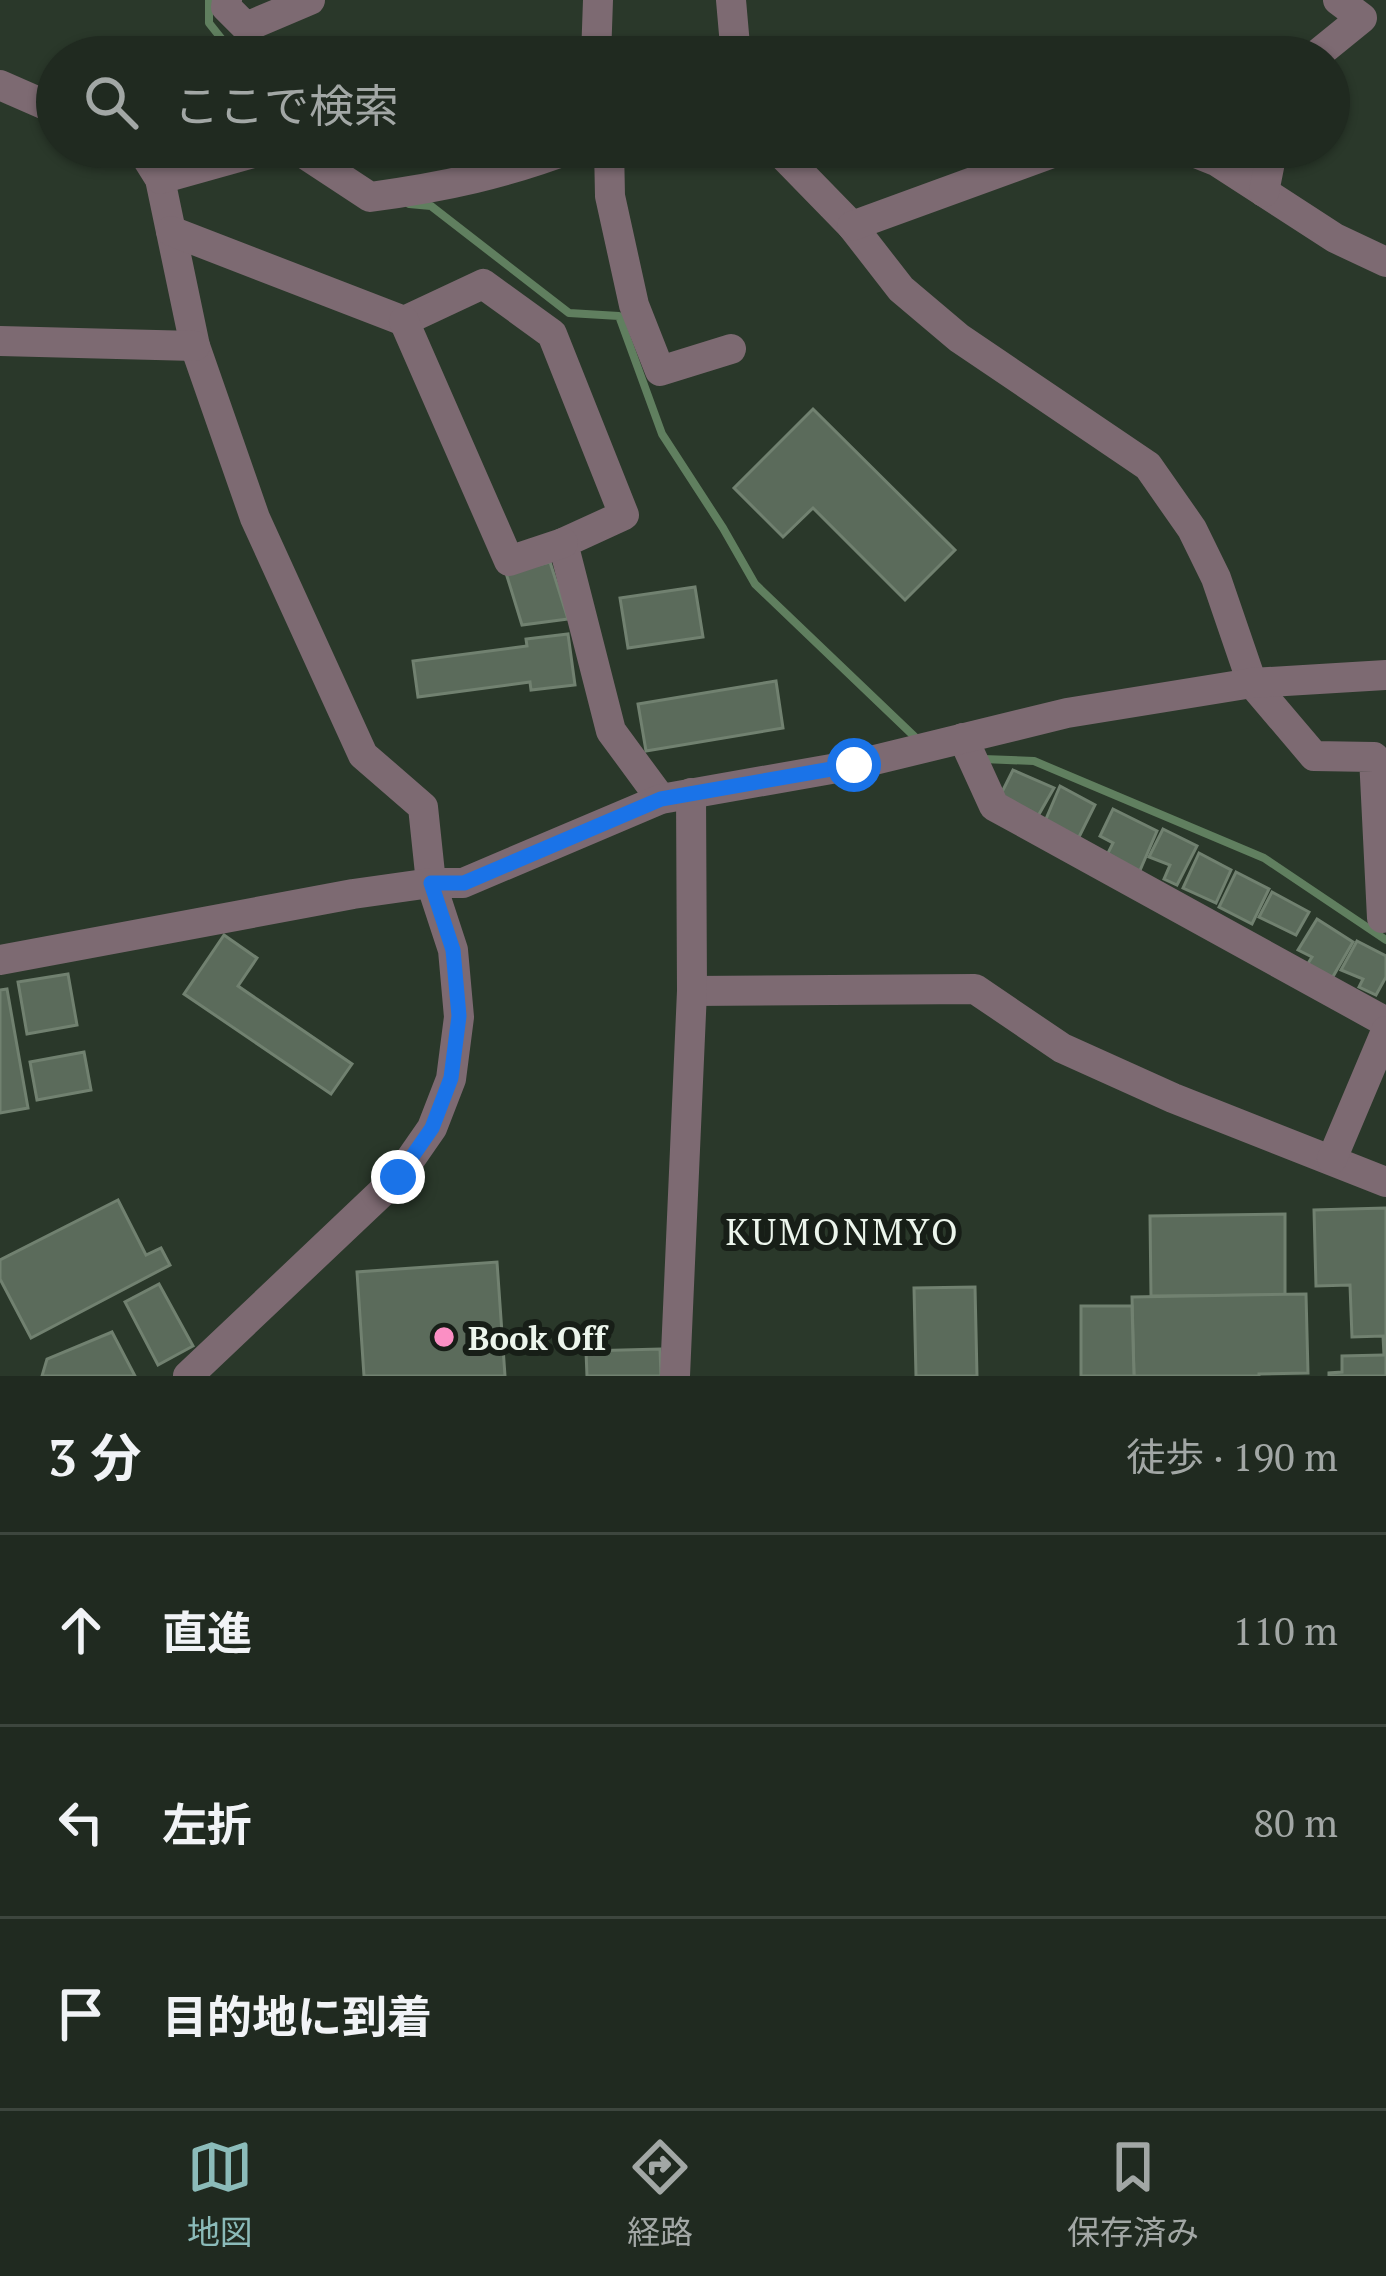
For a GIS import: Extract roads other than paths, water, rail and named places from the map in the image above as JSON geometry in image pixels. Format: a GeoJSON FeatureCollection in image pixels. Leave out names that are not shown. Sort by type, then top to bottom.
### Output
{"type":"FeatureCollection","features":[{"type":"Feature","properties":{"kind":"street"},"geometry":{"type":"LineString","coordinates":[[226,0],[226,7],[246,27],[310,0]]}},
{"type":"Feature","properties":{"kind":"street"},"geometry":{"type":"LineString","coordinates":[[597,36],[598,0]]}},
{"type":"Feature","properties":{"kind":"street"},"geometry":{"type":"LineString","coordinates":[[730,0],[734,36]]}},
{"type":"Feature","properties":{"kind":"street"},"geometry":{"type":"LineString","coordinates":[[1338,0],[1362,18],[1340,36]]}},
{"type":"Feature","properties":{"kind":"street"},"geometry":{"type":"LineString","coordinates":[[0,85],[36,101]]}},
{"type":"Feature","properties":{"kind":"street"},"geometry":{"type":"LineString","coordinates":[[154,168],[160,178],[195,346],[255,518],[363,754],[423,807],[431,883],[453,950],[459,1016],[451,1078],[432,1128],[398,1177],[188,1376]]}},
{"type":"Feature","properties":{"kind":"street"},"geometry":{"type":"LineString","coordinates":[[160,178],[197,168]]}},
{"type":"Feature","properties":{"kind":"street"},"geometry":{"type":"LineString","coordinates":[[326,168],[370,197],[442,187],[520,168]]}},
{"type":"Feature","properties":{"kind":"street"},"geometry":{"type":"LineString","coordinates":[[609,168],[610,196],[634,305],[660,370],[731,349]]}},
{"type":"Feature","properties":{"kind":"street"},"geometry":{"type":"LineString","coordinates":[[795,168],[852,226],[901,289],[959,338],[1148,466],[1208,561],[1252,683],[1314,756],[1374,757],[1382,918]]}},
{"type":"Feature","properties":{"kind":"street"},"geometry":{"type":"LineString","coordinates":[[852,226],[1011,168]]}},
{"type":"Feature","properties":{"kind":"street"},"geometry":{"type":"LineString","coordinates":[[1227,168],[1335,238],[1386,262]]}},
{"type":"Feature","properties":{"kind":"street"},"geometry":{"type":"LineString","coordinates":[[1264,192],[1269,168]]}},
{"type":"Feature","properties":{"kind":"street"},"geometry":{"type":"LineString","coordinates":[[171,231],[404,321],[509,561],[624,515],[552,334],[483,284],[404,321]]}},
{"type":"Feature","properties":{"kind":"street"},"geometry":{"type":"LineString","coordinates":[[0,341],[195,346]]}},
{"type":"Feature","properties":{"kind":"street"},"geometry":{"type":"LineString","coordinates":[[563,543],[611,731],[676,796],[692,991],[675,1376]]}},
{"type":"Feature","properties":{"kind":"street"},"geometry":{"type":"LineString","coordinates":[[0,960],[353,894],[464,883],[676,796],[854,765],[1067,712],[1252,683],[1386,675]]}},
{"type":"Feature","properties":{"kind":"street"},"geometry":{"type":"LineString","coordinates":[[963,739],[994,806],[1386,1026],[1332,1160]]}},
{"type":"Feature","properties":{"kind":"street"},"geometry":{"type":"LineString","coordinates":[[692,991],[974,989],[1062,1048],[1173,1098],[1386,1182]]}},
{"type":"Feature","properties":{"kind":"waterway"},"geometry":{"type":"LineString","coordinates":[[209,0],[209,23],[219,36]]}},
{"type":"Feature","properties":{"kind":"waterway"},"geometry":{"type":"LineString","coordinates":[[409,204],[431,206],[569,313],[619,316],[662,434],[755,584],[916,738]]}},
{"type":"Feature","properties":{"kind":"waterway"},"geometry":{"type":"LineString","coordinates":[[983,759],[1034,761],[1264,858],[1386,940]]}},
{"type":"Feature","properties":{"kind":"place","name":"Book Off"},"geometry":{"type":"Point","coordinates":[444,1337]}},
{"type":"Feature","properties":{"kind":"district","name":"KUMONMYO"},"geometry":{"type":"Point","coordinates":[843,1231]}}]}
